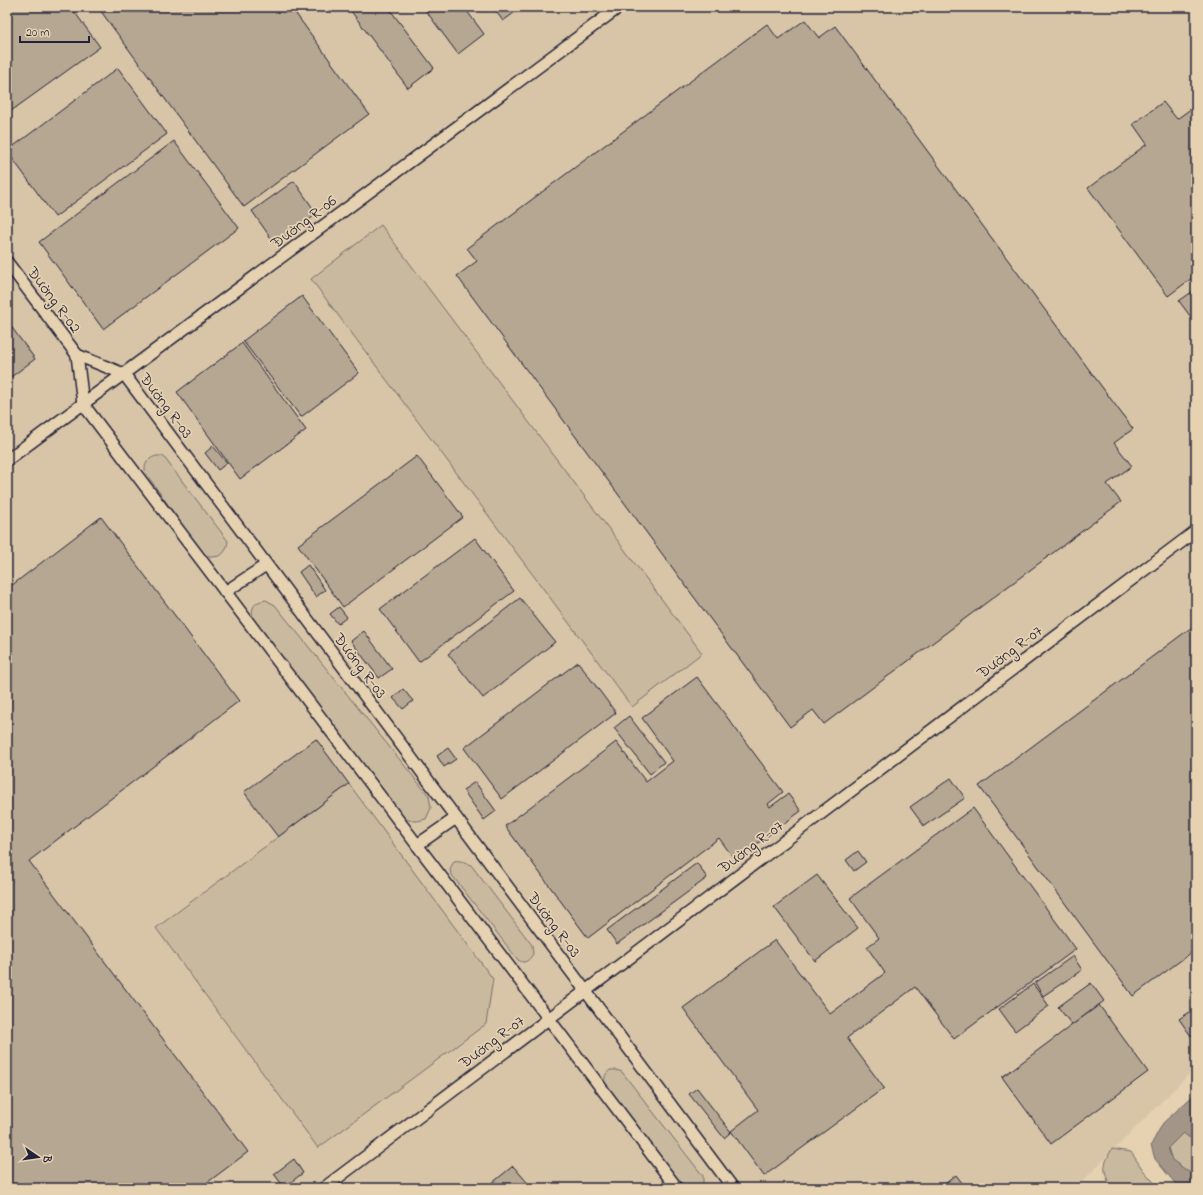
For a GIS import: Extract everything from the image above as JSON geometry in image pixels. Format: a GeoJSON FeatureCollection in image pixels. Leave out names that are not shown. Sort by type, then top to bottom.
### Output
{"type":"FeatureCollection","features":[{"type":"Feature","properties":{"kind":"lane","name":"Đường R-06"},"geometry":{"type":"LineString","coordinates":[[7,460],[619,7]]}},
{"type":"Feature","properties":{"kind":"lane","name":"Đường R-02"},"geometry":{"type":"LineString","coordinates":[[7,262],[77,355]]}},
{"type":"Feature","properties":{"kind":"lane","name":"Đường R-03"},"geometry":{"type":"LineString","coordinates":[[77,355],[124,374],[733,1188]]}},
{"type":"Feature","properties":{"kind":"lane"},"geometry":{"type":"LineString","coordinates":[[77,355],[83,404],[677,1188]]}},
{"type":"Feature","properties":{"kind":"lane","name":"Đường R-07"},"geometry":{"type":"LineString","coordinates":[[324,1188],[1196,530]]}},
{"type":"Feature","properties":{"kind":"lane"},"geometry":{"type":"LineString","coordinates":[[225,592],[266,564]]}},
{"type":"Feature","properties":{"kind":"lane"},"geometry":{"type":"LineString","coordinates":[[417,845],[456,818]]}},
{"type":"Feature","properties":{"kind":"shaded area"},"geometry":{"type":"Polygon","coordinates":[[[7,7],[1196,7],[1196,1067],[1076,1188],[7,1188],[7,7]]]}},
{"type":"Feature","properties":{"kind":"shaded area"},"geometry":{"type":"Polygon","coordinates":[[[381,225],[702,653],[632,707],[311,279],[381,225]]]}},
{"type":"Feature","properties":{"kind":"shaded area"},"geometry":{"type":"Polygon","coordinates":[[[156,456],[163,456],[228,541],[223,553],[213,557],[203,554],[147,475],[145,469],[146,463],[156,456]]]}},
{"type":"Feature","properties":{"kind":"shaded area"},"geometry":{"type":"Polygon","coordinates":[[[266,600],[275,605],[429,796],[431,808],[426,819],[413,821],[401,816],[256,625],[252,612],[254,606],[261,601],[266,600]]]}},
{"type":"Feature","properties":{"kind":"shaded area"},"geometry":{"type":"Polygon","coordinates":[[[349,784],[493,979],[486,1024],[318,1148],[156,928],[349,784]]]}},
{"type":"Feature","properties":{"kind":"shaded area"},"geometry":{"type":"Polygon","coordinates":[[[454,861],[471,865],[532,945],[533,954],[527,961],[523,962],[518,960],[451,874],[450,869],[454,861]]]}},
{"type":"Feature","properties":{"kind":"shaded area"},"geometry":{"type":"Polygon","coordinates":[[[610,1070],[622,1072],[703,1176],[703,1188],[683,1188],[605,1084],[605,1076],[610,1070]]]}},
{"type":"Feature","properties":{"kind":"shaded area"},"geometry":{"type":"Polygon","coordinates":[[[1196,1093],[1196,1142],[1183,1133],[1168,1148],[1172,1160],[1196,1177],[1196,1188],[1179,1188],[1155,1159],[1151,1145],[1163,1123],[1196,1093]]]}},
{"type":"Feature","properties":{"kind":"shaded area"},"geometry":{"type":"Polygon","coordinates":[[[1183,1133],[1196,1142],[1196,1177],[1171,1160],[1168,1148],[1183,1133]]]}},
{"type":"Feature","properties":{"kind":"shaded area"},"geometry":{"type":"Polygon","coordinates":[[[1112,1149],[1131,1152],[1143,1170],[1159,1188],[1111,1188],[1105,1172],[1105,1164],[1112,1149]]]}},
{"type":"Feature","properties":{"kind":"building"},"geometry":{"type":"Polygon","coordinates":[[[7,7],[71,7],[100,47],[11,111],[7,105],[7,7]]]}},
{"type":"Feature","properties":{"kind":"building"},"geometry":{"type":"Polygon","coordinates":[[[104,7],[291,7],[369,114],[244,207],[100,10],[104,7]]]}},
{"type":"Feature","properties":{"kind":"building"},"geometry":{"type":"Polygon","coordinates":[[[348,7],[388,7],[434,68],[408,88],[348,7]]]}},
{"type":"Feature","properties":{"kind":"building"},"geometry":{"type":"Polygon","coordinates":[[[423,7],[464,7],[484,34],[458,54],[423,7]]]}},
{"type":"Feature","properties":{"kind":"building"},"geometry":{"type":"Polygon","coordinates":[[[493,7],[522,7],[503,21],[493,7]]]}},
{"type":"Feature","properties":{"kind":"building"},"geometry":{"type":"Polygon","coordinates":[[[805,20],[819,38],[835,26],[1133,429],[1114,443],[1132,466],[1107,484],[1121,502],[824,724],[813,710],[790,727],[457,276],[477,261],[467,248],[767,24],[778,39],[805,20]]]}},
{"type":"Feature","properties":{"kind":"building"},"geometry":{"type":"Polygon","coordinates":[[[118,68],[167,134],[55,217],[7,151],[118,68]]]}},
{"type":"Feature","properties":{"kind":"building"},"geometry":{"type":"Polygon","coordinates":[[[1163,102],[1177,119],[1196,105],[1196,275],[1168,296],[1088,188],[1147,144],[1133,124],[1163,102]]]}},
{"type":"Feature","properties":{"kind":"building"},"geometry":{"type":"Polygon","coordinates":[[[174,141],[239,228],[103,329],[39,242],[174,141]]]}},
{"type":"Feature","properties":{"kind":"building"},"geometry":{"type":"Polygon","coordinates":[[[294,181],[317,214],[275,244],[252,211],[294,181]]]}},
{"type":"Feature","properties":{"kind":"building"},"geometry":{"type":"Polygon","coordinates":[[[1196,289],[1196,324],[1179,301],[1196,289]]]}},
{"type":"Feature","properties":{"kind":"building"},"geometry":{"type":"Polygon","coordinates":[[[302,296],[359,373],[301,417],[243,341],[302,296]]]}},
{"type":"Feature","properties":{"kind":"building"},"geometry":{"type":"Polygon","coordinates":[[[7,321],[35,359],[7,380],[7,321]]]}},
{"type":"Feature","properties":{"kind":"building"},"geometry":{"type":"Polygon","coordinates":[[[242,343],[306,430],[240,479],[177,392],[242,343]]]}},
{"type":"Feature","properties":{"kind":"building"},"geometry":{"type":"Polygon","coordinates":[[[213,446],[227,463],[218,470],[205,453],[213,446]]]}},
{"type":"Feature","properties":{"kind":"building"},"geometry":{"type":"Polygon","coordinates":[[[417,456],[463,517],[343,607],[298,545],[417,456]]]}},
{"type":"Feature","properties":{"kind":"building"},"geometry":{"type":"Polygon","coordinates":[[[101,517],[239,701],[29,861],[248,1152],[200,1188],[7,1188],[7,589],[101,517]]]}},
{"type":"Feature","properties":{"kind":"building"},"geometry":{"type":"Polygon","coordinates":[[[475,538],[514,591],[419,662],[380,609],[475,538]]]}},
{"type":"Feature","properties":{"kind":"building"},"geometry":{"type":"Polygon","coordinates":[[[308,565],[325,590],[316,597],[299,572],[308,565]]]}},
{"type":"Feature","properties":{"kind":"building"},"geometry":{"type":"Polygon","coordinates":[[[520,598],[555,642],[483,698],[448,654],[520,598]]]}},
{"type":"Feature","properties":{"kind":"building"},"geometry":{"type":"Polygon","coordinates":[[[339,607],[347,617],[338,624],[330,614],[339,607]]]}},
{"type":"Feature","properties":{"kind":"building"},"geometry":{"type":"Polygon","coordinates":[[[1196,624],[1196,949],[1133,996],[979,786],[1196,624]]]}},
{"type":"Feature","properties":{"kind":"building"},"geometry":{"type":"Polygon","coordinates":[[[364,631],[392,669],[379,678],[351,641],[364,631]]]}},
{"type":"Feature","properties":{"kind":"building"},"geometry":{"type":"Polygon","coordinates":[[[578,662],[616,713],[502,799],[464,748],[578,662]]]}},
{"type":"Feature","properties":{"kind":"building"},"geometry":{"type":"Polygon","coordinates":[[[697,677],[783,792],[768,804],[770,807],[788,794],[801,811],[735,860],[719,838],[588,938],[505,826],[616,742],[646,782],[673,761],[642,718],[697,677]]]}},
{"type":"Feature","properties":{"kind":"building"},"geometry":{"type":"Polygon","coordinates":[[[403,689],[413,701],[403,709],[393,698],[403,689]]]}},
{"type":"Feature","properties":{"kind":"building"},"geometry":{"type":"Polygon","coordinates":[[[629,716],[664,762],[650,774],[614,728],[629,716]]]}},
{"type":"Feature","properties":{"kind":"building"},"geometry":{"type":"Polygon","coordinates":[[[316,739],[349,784],[278,837],[244,792],[316,739]]]}},
{"type":"Feature","properties":{"kind":"building"},"geometry":{"type":"Polygon","coordinates":[[[448,748],[456,759],[444,767],[437,756],[448,748]]]}},
{"type":"Feature","properties":{"kind":"building"},"geometry":{"type":"Polygon","coordinates":[[[951,778],[965,798],[924,826],[910,807],[951,778]]]}},
{"type":"Feature","properties":{"kind":"building"},"geometry":{"type":"Polygon","coordinates":[[[475,782],[496,811],[484,820],[463,790],[475,782]]]}},
{"type":"Feature","properties":{"kind":"building"},"geometry":{"type":"Polygon","coordinates":[[[973,808],[1076,949],[954,1039],[915,987],[847,1038],[884,1088],[764,1176],[731,1131],[758,1110],[683,1008],[775,940],[830,1014],[885,973],[867,947],[879,938],[850,898],[973,808]]]}},
{"type":"Feature","properties":{"kind":"building"},"geometry":{"type":"Polygon","coordinates":[[[858,851],[866,862],[854,871],[846,860],[858,851]]]}},
{"type":"Feature","properties":{"kind":"building"},"geometry":{"type":"Polygon","coordinates":[[[697,863],[707,878],[617,944],[607,930],[697,863]]]}},
{"type":"Feature","properties":{"kind":"building"},"geometry":{"type":"Polygon","coordinates":[[[817,875],[858,928],[815,961],[774,907],[817,875]]]}},
{"type":"Feature","properties":{"kind":"building"},"geometry":{"type":"Polygon","coordinates":[[[1073,956],[1082,970],[1043,996],[1035,983],[1073,956]]]}},
{"type":"Feature","properties":{"kind":"building"},"geometry":{"type":"Polygon","coordinates":[[[1091,983],[1104,1001],[1072,1025],[1058,1007],[1091,983]]]}},
{"type":"Feature","properties":{"kind":"building"},"geometry":{"type":"Polygon","coordinates":[[[1033,984],[1049,1006],[1015,1031],[999,1009],[1033,984]]]}},
{"type":"Feature","properties":{"kind":"building"},"geometry":{"type":"Polygon","coordinates":[[[1099,1005],[1148,1072],[1051,1144],[1002,1077],[1099,1005]]]}},
{"type":"Feature","properties":{"kind":"building"},"geometry":{"type":"Polygon","coordinates":[[[1196,1008],[1196,1032],[1191,1036],[1179,1019],[1196,1008]]]}},
{"type":"Feature","properties":{"kind":"building"},"geometry":{"type":"Polygon","coordinates":[[[697,1088],[731,1132],[724,1138],[689,1094],[697,1088]]]}},
{"type":"Feature","properties":{"kind":"building"},"geometry":{"type":"Polygon","coordinates":[[[294,1159],[303,1173],[284,1187],[274,1174],[294,1159]]]}},
{"type":"Feature","properties":{"kind":"building"},"geometry":{"type":"Polygon","coordinates":[[[513,1166],[532,1188],[486,1188],[513,1166]]]}},
{"type":"Feature","properties":{"kind":"building"},"geometry":{"type":"Polygon","coordinates":[[[956,1175],[966,1188],[940,1188],[956,1175]]]}}]}
